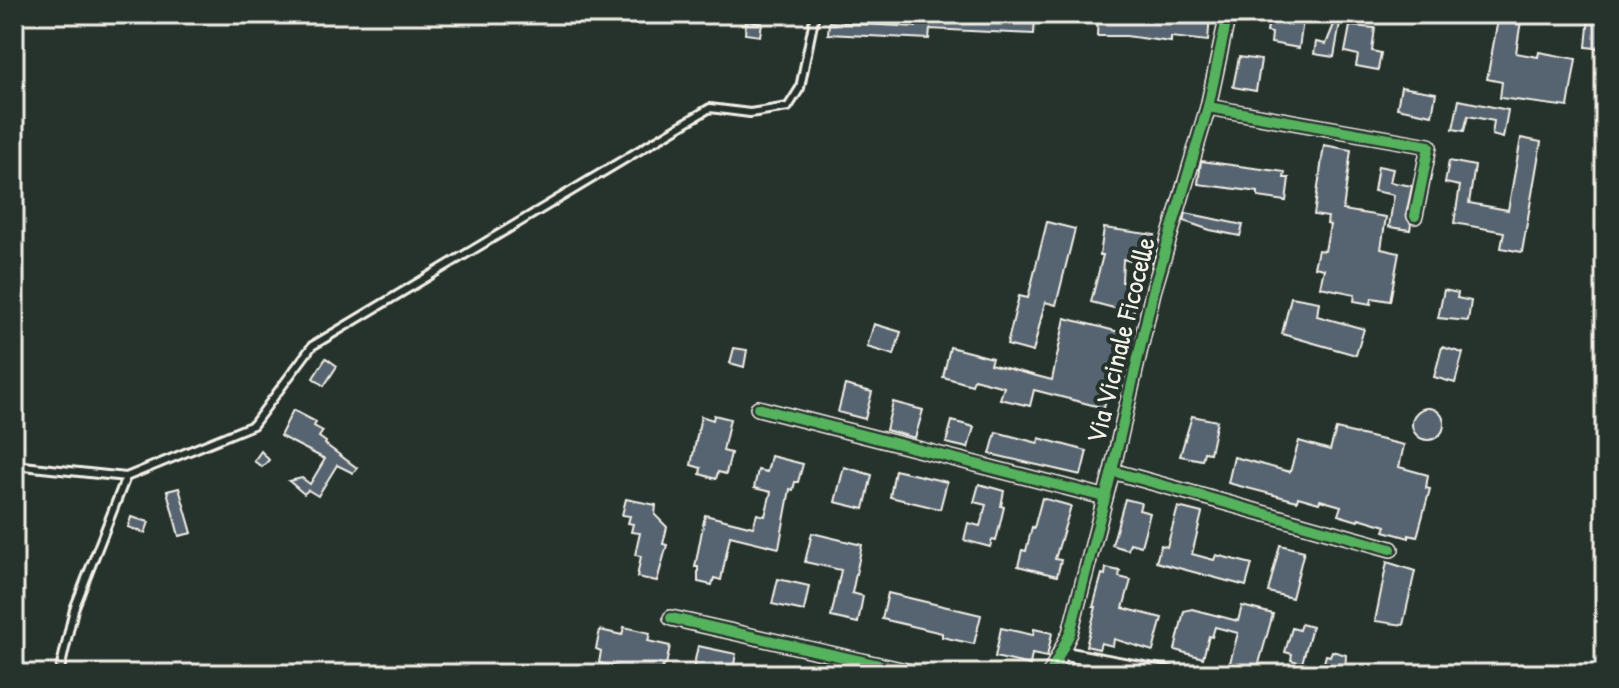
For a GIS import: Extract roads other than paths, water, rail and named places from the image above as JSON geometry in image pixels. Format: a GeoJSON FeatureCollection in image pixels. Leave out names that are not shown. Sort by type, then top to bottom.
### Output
{"type":"FeatureCollection","features":[{"type":"Feature","properties":{"kind":"street","name":"Via Vicinale Ficocelle"},"geometry":{"type":"LineString","coordinates":[[1050,674],[1070,633],[1112,471],[1153,292],[1208,107],[1228,14]]}},
{"type":"Feature","properties":{"kind":"street"},"geometry":{"type":"LineString","coordinates":[[1208,107],[1429,146],[1415,216]]}},
{"type":"Feature","properties":{"kind":"street"},"geometry":{"type":"LineString","coordinates":[[758,408],[1104,497]]}},
{"type":"Feature","properties":{"kind":"street"},"geometry":{"type":"LineString","coordinates":[[1112,471],[1391,549]]}},
{"type":"Feature","properties":{"kind":"street"},"geometry":{"type":"LineString","coordinates":[[671,618],[919,674]]}},
{"type":"Feature","properties":{"kind":"street"},"geometry":{"type":"LineString","coordinates":[[1060,653],[1171,674]]}},
{"type":"Feature","properties":{"kind":"lane"},"geometry":{"type":"LineString","coordinates":[[14,465],[126,477],[253,425],[312,346],[710,108],[750,113],[788,107],[800,88],[815,14]]}},
{"type":"Feature","properties":{"kind":"lane"},"geometry":{"type":"LineString","coordinates":[[59,674],[74,609],[126,477]]}}]}
